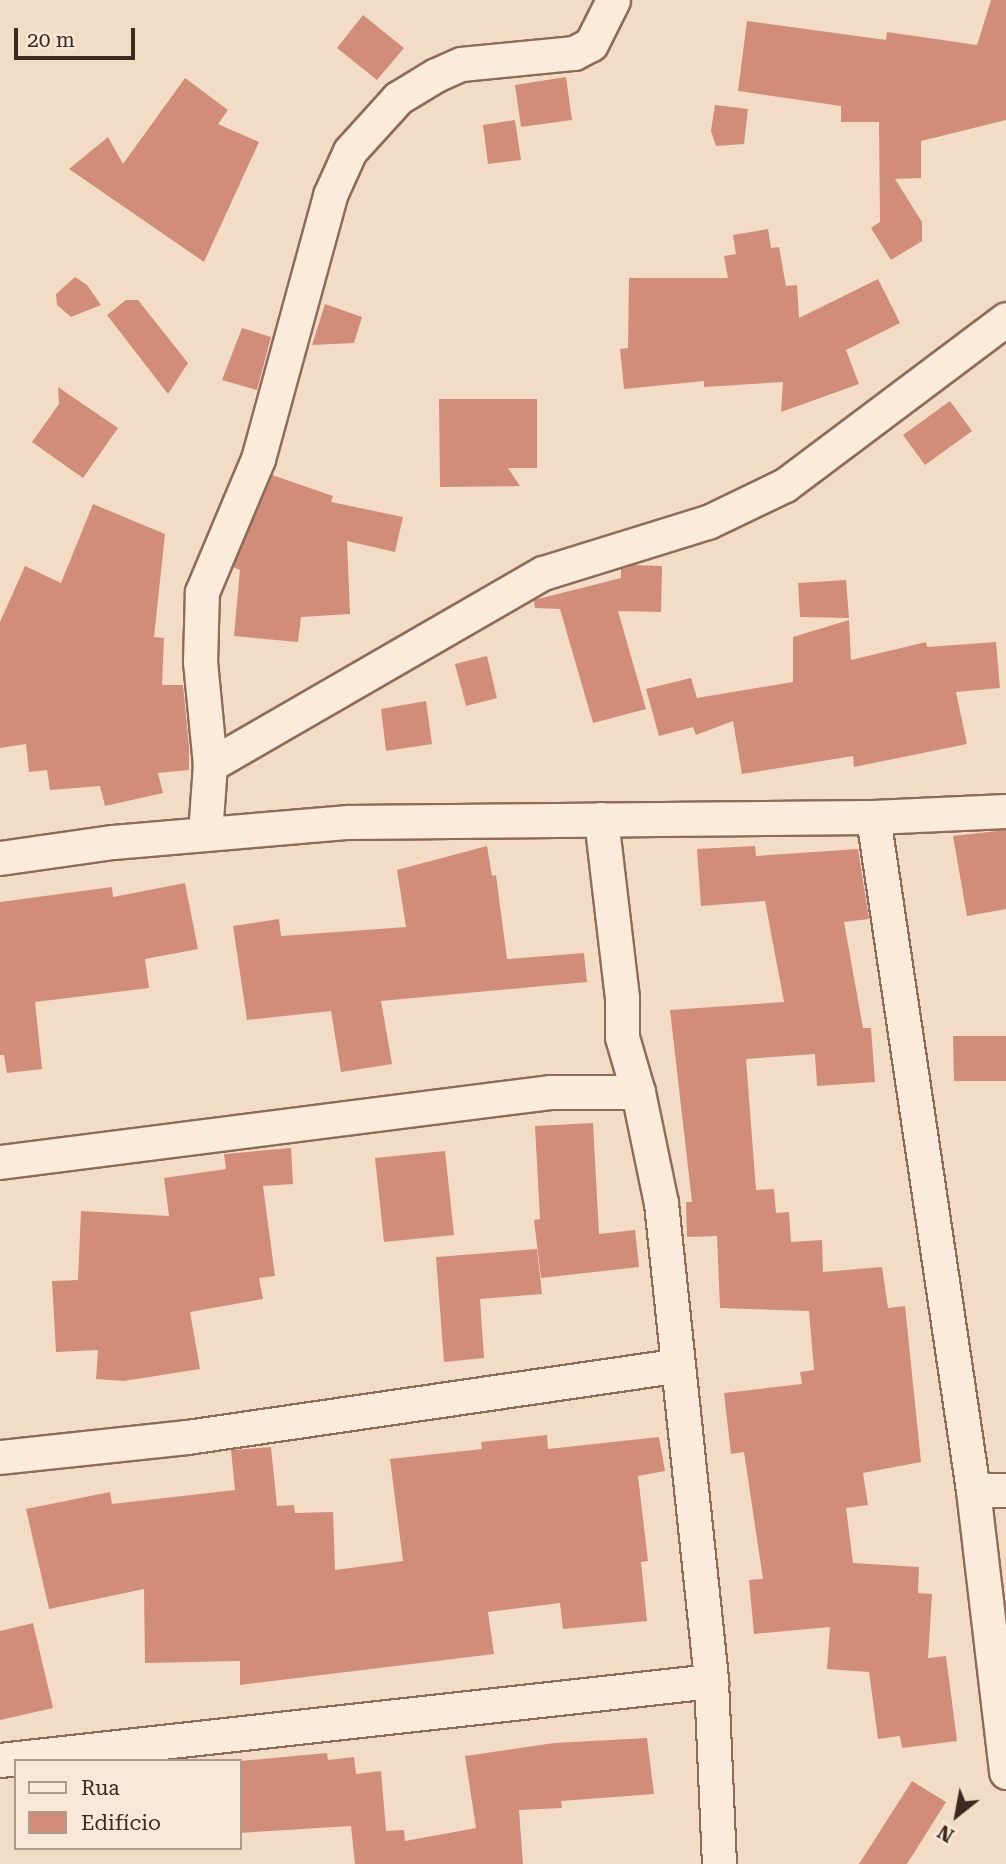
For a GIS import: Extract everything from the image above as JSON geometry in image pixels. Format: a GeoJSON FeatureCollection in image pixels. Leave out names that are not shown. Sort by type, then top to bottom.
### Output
{"type":"FeatureCollection","features":[{"type":"Feature","properties":{"kind":"street"},"geometry":{"type":"LineString","coordinates":[[205,834],[211,765],[200,662],[202,592],[258,459],[330,195],[350,151],[398,98],[436,75],[461,64],[573,52],[591,44],[613,0]]}},
{"type":"Feature","properties":{"kind":"street"},"geometry":{"type":"LineString","coordinates":[[211,765],[543,573],[708,522],[785,485],[1006,319]]}},
{"type":"Feature","properties":{"kind":"street"},"geometry":{"type":"LineString","coordinates":[[0,858],[205,834],[348,822],[873,817],[1006,811]]}},
{"type":"Feature","properties":{"kind":"street"},"geometry":{"type":"LineString","coordinates":[[873,817],[973,1490],[1006,1772]]}},
{"type":"Feature","properties":{"kind":"street"},"geometry":{"type":"LineString","coordinates":[[601,819],[622,998],[622,1037],[638,1092],[662,1203],[676,1366],[711,1681],[719,1864]]}},
{"type":"Feature","properties":{"kind":"street"},"geometry":{"type":"LineString","coordinates":[[0,1162],[550,1092],[638,1092]]}},
{"type":"Feature","properties":{"kind":"street"},"geometry":{"type":"LineString","coordinates":[[0,1457],[187,1437],[676,1366]]}},
{"type":"Feature","properties":{"kind":"street"},"geometry":{"type":"LineString","coordinates":[[973,1490],[1006,1490]]}},
{"type":"Feature","properties":{"kind":"street"},"geometry":{"type":"LineString","coordinates":[[0,1760],[711,1681]]}},
{"type":"Feature","properties":{"kind":"building"},"geometry":{"type":"Polygon","coordinates":[[[991,0],[1006,0],[1006,120],[921,141],[921,178],[895,179],[922,222],[922,241],[891,260],[871,228],[880,222],[879,122],[841,122],[841,106],[738,91],[747,21],[886,40],[887,32],[977,45],[991,0]]]}},
{"type":"Feature","properties":{"kind":"building"},"geometry":{"type":"Polygon","coordinates":[[[363,15],[404,48],[377,80],[337,48],[363,15]]]}},
{"type":"Feature","properties":{"kind":"building"},"geometry":{"type":"Polygon","coordinates":[[[566,77],[572,120],[521,127],[515,85],[566,77]]]}},
{"type":"Feature","properties":{"kind":"building"},"geometry":{"type":"Polygon","coordinates":[[[185,78],[228,110],[218,124],[259,142],[204,262],[69,169],[108,137],[123,164],[185,78]]]}},
{"type":"Feature","properties":{"kind":"building"},"geometry":{"type":"Polygon","coordinates":[[[715,105],[748,109],[744,144],[716,146],[711,131],[715,105]]]}},
{"type":"Feature","properties":{"kind":"building"},"geometry":{"type":"Polygon","coordinates":[[[515,120],[521,160],[488,164],[483,125],[515,120]]]}},
{"type":"Feature","properties":{"kind":"building"},"geometry":{"type":"Polygon","coordinates":[[[768,229],[771,248],[779,247],[786,286],[797,285],[799,318],[878,279],[900,323],[846,350],[859,384],[781,412],[783,382],[704,387],[704,381],[624,389],[620,349],[628,348],[629,278],[728,278],[724,256],[736,254],[733,235],[768,229]]]}},
{"type":"Feature","properties":{"kind":"building"},"geometry":{"type":"Polygon","coordinates":[[[75,277],[87,285],[101,305],[71,317],[57,305],[56,294],[75,277]]]}},
{"type":"Feature","properties":{"kind":"building"},"geometry":{"type":"Polygon","coordinates":[[[126,300],[138,300],[188,363],[168,394],[107,315],[126,300]]]}},
{"type":"Feature","properties":{"kind":"building"},"geometry":{"type":"Polygon","coordinates":[[[325,304],[362,317],[354,343],[312,345],[325,304]]]}},
{"type":"Feature","properties":{"kind":"building"},"geometry":{"type":"Polygon","coordinates":[[[242,328],[271,337],[257,390],[222,380],[242,328]]]}},
{"type":"Feature","properties":{"kind":"building"},"geometry":{"type":"Polygon","coordinates":[[[58,387],[118,428],[83,478],[32,442],[59,404],[58,387]]]}},
{"type":"Feature","properties":{"kind":"building"},"geometry":{"type":"Polygon","coordinates":[[[439,399],[537,399],[537,468],[508,468],[520,486],[440,487],[439,399]]]}},
{"type":"Feature","properties":{"kind":"building"},"geometry":{"type":"Polygon","coordinates":[[[950,401],[972,431],[925,465],[903,435],[950,401]]]}},
{"type":"Feature","properties":{"kind":"building"},"geometry":{"type":"Polygon","coordinates":[[[272,475],[333,496],[331,502],[403,517],[395,552],[347,541],[350,614],[301,617],[298,642],[234,636],[240,570],[233,567],[272,475]]]}},
{"type":"Feature","properties":{"kind":"building"},"geometry":{"type":"Polygon","coordinates":[[[93,504],[165,534],[154,637],[164,638],[162,685],[183,685],[189,747],[189,770],[158,773],[163,793],[105,806],[100,786],[50,790],[47,770],[29,772],[26,744],[0,748],[0,622],[25,566],[61,583],[93,504]]]}},
{"type":"Feature","properties":{"kind":"building"},"geometry":{"type":"Polygon","coordinates":[[[635,565],[662,566],[661,612],[618,611],[646,709],[593,723],[560,609],[535,608],[534,600],[621,578],[621,569],[635,565]]]}},
{"type":"Feature","properties":{"kind":"building"},"geometry":{"type":"Polygon","coordinates":[[[846,580],[849,618],[800,617],[798,583],[846,580]]]}},
{"type":"Feature","properties":{"kind":"building"},"geometry":{"type":"Polygon","coordinates":[[[849,620],[851,660],[926,642],[927,647],[996,642],[1000,688],[956,692],[967,744],[854,767],[853,756],[742,774],[733,721],[696,735],[693,727],[659,736],[646,689],[691,678],[697,698],[793,682],[793,637],[849,620]]]}},
{"type":"Feature","properties":{"kind":"building"},"geometry":{"type":"Polygon","coordinates":[[[487,656],[497,698],[466,706],[455,664],[487,656]]]}},
{"type":"Feature","properties":{"kind":"building"},"geometry":{"type":"Polygon","coordinates":[[[426,701],[432,744],[386,751],[381,709],[426,701]]]}},
{"type":"Feature","properties":{"kind":"building"},"geometry":{"type":"Polygon","coordinates":[[[1006,830],[1006,909],[967,916],[953,836],[1006,830]]]}},
{"type":"Feature","properties":{"kind":"building"},"geometry":{"type":"Polygon","coordinates":[[[487,846],[492,876],[496,875],[507,959],[584,953],[587,982],[381,1001],[392,1064],[341,1072],[331,1011],[247,1020],[233,926],[279,919],[281,936],[406,927],[397,870],[487,846]]]}},
{"type":"Feature","properties":{"kind":"building"},"geometry":{"type":"Polygon","coordinates":[[[755,846],[756,856],[858,849],[869,919],[844,922],[863,1028],[871,1028],[875,1082],[817,1086],[815,1054],[746,1059],[756,1190],[774,1189],[776,1213],[789,1212],[791,1242],[822,1240],[823,1272],[882,1267],[888,1308],[905,1306],[921,1462],[863,1473],[868,1505],[846,1508],[853,1563],[919,1567],[918,1593],[932,1594],[928,1658],[946,1656],[957,1741],[902,1748],[900,1736],[878,1739],[869,1672],[827,1669],[830,1627],[754,1634],[749,1580],[763,1579],[744,1452],[731,1454],[724,1393],[802,1384],[800,1372],[814,1370],[809,1311],[720,1308],[717,1236],[687,1237],[686,1202],[692,1202],[670,1010],[784,1002],[765,901],[701,906],[697,849],[755,846]]]}},
{"type":"Feature","properties":{"kind":"building"},"geometry":{"type":"Polygon","coordinates":[[[185,883],[198,949],[145,959],[149,988],[35,1002],[42,1069],[7,1073],[4,1055],[0,1055],[0,902],[112,887],[113,897],[185,883]]]}},
{"type":"Feature","properties":{"kind":"building"},"geometry":{"type":"Polygon","coordinates":[[[953,1036],[1006,1036],[1006,1081],[954,1081],[953,1036]]]}},
{"type":"Feature","properties":{"kind":"building"},"geometry":{"type":"Polygon","coordinates":[[[593,1123],[599,1234],[635,1230],[639,1267],[541,1278],[534,1220],[540,1219],[535,1126],[593,1123]]]}},
{"type":"Feature","properties":{"kind":"building"},"geometry":{"type":"Polygon","coordinates":[[[291,1148],[293,1184],[263,1186],[275,1276],[259,1278],[263,1299],[190,1312],[200,1369],[124,1381],[96,1379],[98,1350],[56,1352],[52,1281],[78,1280],[81,1211],[169,1216],[164,1178],[226,1169],[224,1154],[291,1148]]]}},
{"type":"Feature","properties":{"kind":"building"},"geometry":{"type":"Polygon","coordinates":[[[445,1151],[454,1235],[384,1242],[375,1158],[445,1151]]]}},
{"type":"Feature","properties":{"kind":"building"},"geometry":{"type":"Polygon","coordinates":[[[537,1249],[542,1294],[480,1299],[484,1358],[444,1362],[436,1257],[537,1249]]]}},
{"type":"Feature","properties":{"kind":"building"},"geometry":{"type":"Polygon","coordinates":[[[547,1435],[548,1449],[659,1437],[665,1471],[638,1476],[648,1561],[641,1562],[647,1621],[563,1629],[560,1603],[488,1612],[494,1654],[240,1685],[240,1661],[145,1663],[144,1589],[49,1609],[26,1509],[110,1492],[112,1504],[235,1490],[231,1450],[271,1447],[277,1506],[294,1505],[295,1513],[333,1512],[335,1570],[403,1561],[390,1459],[482,1449],[481,1442],[547,1435]]]}},
{"type":"Feature","properties":{"kind":"building"},"geometry":{"type":"Polygon","coordinates":[[[33,1623],[53,1708],[0,1720],[0,1631],[33,1623]]]}},
{"type":"Feature","properties":{"kind":"building"},"geometry":{"type":"Polygon","coordinates":[[[647,1738],[654,1794],[561,1801],[562,1808],[519,1810],[523,1864],[355,1864],[351,1826],[242,1833],[242,1761],[327,1753],[328,1760],[354,1757],[356,1774],[381,1771],[386,1831],[404,1830],[405,1841],[476,1828],[465,1756],[554,1743],[647,1738]]]}},
{"type":"Feature","properties":{"kind":"building"},"geometry":{"type":"Polygon","coordinates":[[[912,1781],[946,1802],[907,1864],[859,1864],[912,1781]]]}}]}
